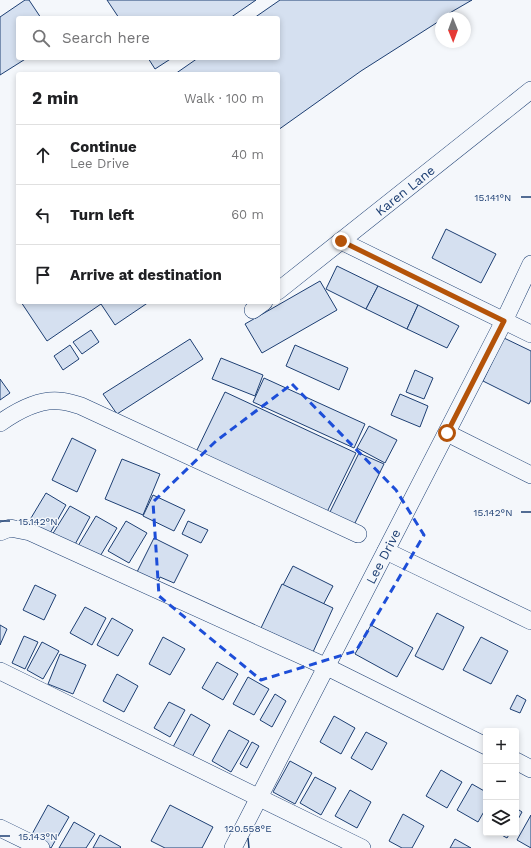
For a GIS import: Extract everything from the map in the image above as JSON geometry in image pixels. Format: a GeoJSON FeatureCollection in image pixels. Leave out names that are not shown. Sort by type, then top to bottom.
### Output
{"type":"FeatureCollection","features":[{"type":"Feature","properties":{"kind":"street","name":"Karen Lane"},"geometry":{"type":"LineString","coordinates":[[280,289],[531,90]]}},
{"type":"Feature","properties":{"kind":"street"},"geometry":{"type":"LineString","coordinates":[[341,241],[531,334]]}},
{"type":"Feature","properties":{"kind":"street","name":"Lee Drive"},"geometry":{"type":"LineString","coordinates":[[234,848],[504,321],[531,264]]}},
{"type":"Feature","properties":{"kind":"street"},"geometry":{"type":"LineString","coordinates":[[0,423],[11,415],[35,403],[59,400],[81,406],[358,534]]}},
{"type":"Feature","properties":{"kind":"street"},"geometry":{"type":"LineString","coordinates":[[447,433],[531,475]]}},
{"type":"Feature","properties":{"kind":"street"},"geometry":{"type":"LineString","coordinates":[[0,532],[10,528],[30,532],[327,667],[483,745]]}},
{"type":"Feature","properties":{"kind":"street"},"geometry":{"type":"LineString","coordinates":[[386,551],[531,621]]}},
{"type":"Feature","properties":{"kind":"street"},"geometry":{"type":"LineString","coordinates":[[0,671],[362,848]]}},
{"type":"Feature","properties":{"kind":"street"},"geometry":{"type":"LineString","coordinates":[[519,763],[531,769]]}},
{"type":"Feature","properties":{"kind":"street"},"geometry":{"type":"LineString","coordinates":[[0,828],[41,848]]}},
{"type":"Feature","properties":{"kind":"highlighted area"},"geometry":{"type":"Polygon","coordinates":[[[292,384],[396,490],[424,535],[356,651],[261,680],[159,596],[153,502],[216,441],[292,384]]]}},
{"type":"Feature","properties":{"kind":"building"},"geometry":{"type":"Polygon","coordinates":[[[25,0],[29,0],[40,16],[16,16],[16,60],[24,60],[0,75],[0,17],[25,0]]]}},
{"type":"Feature","properties":{"kind":"building"},"geometry":{"type":"Polygon","coordinates":[[[107,0],[256,0],[233,16],[118,16],[107,0]]]}},
{"type":"Feature","properties":{"kind":"building"},"geometry":{"type":"Polygon","coordinates":[[[280,0],[472,0],[451,12],[435,12],[435,24],[361,71],[280,129],[280,72],[178,72],[195,60],[280,60],[280,16],[257,16],[280,0]]]}},
{"type":"Feature","properties":{"kind":"building"},"geometry":{"type":"Polygon","coordinates":[[[149,60],[169,60],[155,69],[149,60]]]}},
{"type":"Feature","properties":{"kind":"building"},"geometry":{"type":"Polygon","coordinates":[[[446,229],[496,254],[481,283],[432,258],[446,229]]]}},
{"type":"Feature","properties":{"kind":"building"},"geometry":{"type":"Polygon","coordinates":[[[337,266],[378,286],[366,309],[326,289],[337,266]]]}},
{"type":"Feature","properties":{"kind":"building"},"geometry":{"type":"Polygon","coordinates":[[[320,281],[337,310],[262,353],[245,324],[320,281]]]}},
{"type":"Feature","properties":{"kind":"building"},"geometry":{"type":"Polygon","coordinates":[[[378,286],[418,305],[407,329],[366,309],[378,286]]]}},
{"type":"Feature","properties":{"kind":"building"},"geometry":{"type":"Polygon","coordinates":[[[22,304],[101,304],[47,341],[22,304]]]}},
{"type":"Feature","properties":{"kind":"building"},"geometry":{"type":"Polygon","coordinates":[[[101,304],[146,304],[115,325],[101,304]]]}},
{"type":"Feature","properties":{"kind":"building"},"geometry":{"type":"Polygon","coordinates":[[[418,305],[459,326],[447,348],[407,329],[418,305]]]}},
{"type":"Feature","properties":{"kind":"building"},"geometry":{"type":"Polygon","coordinates":[[[91,330],[99,342],[82,354],[73,342],[91,330]]]}},
{"type":"Feature","properties":{"kind":"building"},"geometry":{"type":"Polygon","coordinates":[[[504,338],[531,351],[531,400],[529,404],[483,381],[504,338]]]}},
{"type":"Feature","properties":{"kind":"building"},"geometry":{"type":"Polygon","coordinates":[[[190,339],[203,359],[117,414],[103,394],[190,339]]]}},
{"type":"Feature","properties":{"kind":"building"},"geometry":{"type":"Polygon","coordinates":[[[70,345],[79,359],[63,370],[54,356],[70,345]]]}},
{"type":"Feature","properties":{"kind":"building"},"geometry":{"type":"Polygon","coordinates":[[[295,345],[348,368],[339,390],[286,366],[295,345]]]}},
{"type":"Feature","properties":{"kind":"building"},"geometry":{"type":"Polygon","coordinates":[[[221,358],[263,375],[255,396],[212,379],[221,358]]]}},
{"type":"Feature","properties":{"kind":"building"},"geometry":{"type":"Polygon","coordinates":[[[415,370],[433,378],[424,399],[406,392],[415,370]]]}},
{"type":"Feature","properties":{"kind":"building"},"geometry":{"type":"Polygon","coordinates":[[[264,378],[365,424],[354,448],[253,402],[264,378]]]}},
{"type":"Feature","properties":{"kind":"building"},"geometry":{"type":"Polygon","coordinates":[[[0,379],[10,393],[0,400],[0,379]]]}},
{"type":"Feature","properties":{"kind":"building"},"geometry":{"type":"Polygon","coordinates":[[[225,392],[356,453],[326,514],[196,452],[225,392]]]}},
{"type":"Feature","properties":{"kind":"building"},"geometry":{"type":"Polygon","coordinates":[[[400,394],[428,406],[420,427],[391,415],[400,394]]]}},
{"type":"Feature","properties":{"kind":"building"},"geometry":{"type":"Polygon","coordinates":[[[369,426],[397,440],[385,463],[357,448],[369,426]]]}},
{"type":"Feature","properties":{"kind":"building"},"geometry":{"type":"Polygon","coordinates":[[[72,438],[96,450],[77,492],[52,480],[72,438]]]}},
{"type":"Feature","properties":{"kind":"building"},"geometry":{"type":"Polygon","coordinates":[[[359,453],[384,464],[354,525],[329,514],[359,453]]]}},
{"type":"Feature","properties":{"kind":"building"},"geometry":{"type":"Polygon","coordinates":[[[122,459],[160,474],[143,515],[105,499],[122,459]]]}},
{"type":"Feature","properties":{"kind":"building"},"geometry":{"type":"Polygon","coordinates":[[[46,493],[66,505],[49,535],[28,523],[46,493]]]}},
{"type":"Feature","properties":{"kind":"building"},"geometry":{"type":"Polygon","coordinates":[[[153,495],[185,510],[174,531],[143,516],[153,495]]]}},
{"type":"Feature","properties":{"kind":"building"},"geometry":{"type":"Polygon","coordinates":[[[70,506],[90,517],[73,548],[52,535],[70,506]]]}},
{"type":"Feature","properties":{"kind":"building"},"geometry":{"type":"Polygon","coordinates":[[[96,516],[117,528],[99,558],[78,546],[96,516]]]}},
{"type":"Feature","properties":{"kind":"building"},"geometry":{"type":"Polygon","coordinates":[[[126,521],[147,533],[129,563],[108,551],[126,521]]]}},
{"type":"Feature","properties":{"kind":"building"},"geometry":{"type":"Polygon","coordinates":[[[188,521],[208,530],[201,543],[182,534],[188,521]]]}},
{"type":"Feature","properties":{"kind":"building"},"geometry":{"type":"Polygon","coordinates":[[[154,538],[188,555],[174,583],[160,577],[158,582],[137,572],[154,538]]]}},
{"type":"Feature","properties":{"kind":"building"},"geometry":{"type":"Polygon","coordinates":[[[293,566],[333,586],[322,607],[282,587],[293,566]]]}},
{"type":"Feature","properties":{"kind":"building"},"geometry":{"type":"Polygon","coordinates":[[[282,584],[333,608],[313,652],[261,628],[282,584]]]}},
{"type":"Feature","properties":{"kind":"building"},"geometry":{"type":"Polygon","coordinates":[[[35,585],[56,595],[44,620],[23,610],[35,585]]]}},
{"type":"Feature","properties":{"kind":"building"},"geometry":{"type":"Polygon","coordinates":[[[85,607],[106,618],[92,645],[70,633],[85,607]]]}},
{"type":"Feature","properties":{"kind":"building"},"geometry":{"type":"Polygon","coordinates":[[[437,613],[464,627],[443,670],[415,656],[437,613]]]}},
{"type":"Feature","properties":{"kind":"building"},"geometry":{"type":"Polygon","coordinates":[[[112,618],[133,630],[118,656],[97,645],[112,618]]]}},
{"type":"Feature","properties":{"kind":"building"},"geometry":{"type":"Polygon","coordinates":[[[0,625],[7,629],[0,645],[0,625]]]}},
{"type":"Feature","properties":{"kind":"building"},"geometry":{"type":"Polygon","coordinates":[[[371,625],[413,648],[397,677],[355,654],[371,625]]]}},
{"type":"Feature","properties":{"kind":"building"},"geometry":{"type":"Polygon","coordinates":[[[24,636],[38,642],[25,669],[12,663],[24,636]]]}},
{"type":"Feature","properties":{"kind":"building"},"geometry":{"type":"Polygon","coordinates":[[[163,637],[185,649],[170,675],[149,664],[163,637]]]}},
{"type":"Feature","properties":{"kind":"building"},"geometry":{"type":"Polygon","coordinates":[[[481,637],[508,651],[491,684],[463,670],[481,637]]]}},
{"type":"Feature","properties":{"kind":"building"},"geometry":{"type":"Polygon","coordinates":[[[42,642],[59,651],[43,679],[27,670],[42,642]]]}},
{"type":"Feature","properties":{"kind":"building"},"geometry":{"type":"Polygon","coordinates":[[[60,654],[86,665],[73,694],[48,684],[60,654]]]}},
{"type":"Feature","properties":{"kind":"building"},"geometry":{"type":"Polygon","coordinates":[[[217,662],[238,674],[223,700],[202,688],[217,662]]]}},
{"type":"Feature","properties":{"kind":"building"},"geometry":{"type":"Polygon","coordinates":[[[117,674],[138,686],[124,712],[103,701],[117,674]]]}},
{"type":"Feature","properties":{"kind":"building"},"geometry":{"type":"Polygon","coordinates":[[[248,677],[269,689],[254,715],[233,704],[248,677]]]}},
{"type":"Feature","properties":{"kind":"building"},"geometry":{"type":"Polygon","coordinates":[[[275,694],[286,701],[272,727],[260,720],[275,694]]]}},
{"type":"Feature","properties":{"kind":"building"},"geometry":{"type":"Polygon","coordinates":[[[517,695],[526,700],[520,713],[510,709],[517,695]]]}},
{"type":"Feature","properties":{"kind":"building"},"geometry":{"type":"Polygon","coordinates":[[[169,702],[185,710],[170,737],[154,728],[169,702]]]}},
{"type":"Feature","properties":{"kind":"building"},"geometry":{"type":"Polygon","coordinates":[[[191,714],[210,725],[192,757],[173,747],[191,714]]]}},
{"type":"Feature","properties":{"kind":"building"},"geometry":{"type":"Polygon","coordinates":[[[334,716],[355,728],[341,754],[320,742],[334,716]]]}},
{"type":"Feature","properties":{"kind":"building"},"geometry":{"type":"Polygon","coordinates":[[[229,730],[249,741],[231,772],[212,761],[229,730]]]}},
{"type":"Feature","properties":{"kind":"building"},"geometry":{"type":"Polygon","coordinates":[[[366,732],[387,743],[372,770],[351,758],[366,732]]]}},
{"type":"Feature","properties":{"kind":"building"},"geometry":{"type":"Polygon","coordinates":[[[252,742],[259,746],[247,768],[240,764],[252,742]]]}},
{"type":"Feature","properties":{"kind":"building"},"geometry":{"type":"Polygon","coordinates":[[[290,761],[312,773],[295,804],[273,792],[290,761]]]}},
{"type":"Feature","properties":{"kind":"building"},"geometry":{"type":"Polygon","coordinates":[[[441,770],[462,782],[447,808],[426,796],[441,770]]]}},
{"type":"Feature","properties":{"kind":"building"},"geometry":{"type":"Polygon","coordinates":[[[315,777],[336,788],[321,815],[300,803],[315,777]]]}},
{"type":"Feature","properties":{"kind":"building"},"geometry":{"type":"Polygon","coordinates":[[[472,784],[483,790],[483,813],[478,822],[457,810],[472,784]]]}},
{"type":"Feature","properties":{"kind":"building"},"geometry":{"type":"Polygon","coordinates":[[[350,790],[371,802],[357,828],[335,816],[350,790]]]}},
{"type":"Feature","properties":{"kind":"building"},"geometry":{"type":"Polygon","coordinates":[[[48,805],[69,817],[51,848],[31,836],[48,805]]]}},
{"type":"Feature","properties":{"kind":"building"},"geometry":{"type":"Polygon","coordinates":[[[170,805],[213,827],[202,848],[165,848],[151,841],[170,805]]]}},
{"type":"Feature","properties":{"kind":"building"},"geometry":{"type":"Polygon","coordinates":[[[519,810],[522,812],[519,818],[519,810]]]}},
{"type":"Feature","properties":{"kind":"building"},"geometry":{"type":"Polygon","coordinates":[[[403,814],[424,826],[412,848],[402,848],[389,841],[403,814]]]}},
{"type":"Feature","properties":{"kind":"building"},"geometry":{"type":"Polygon","coordinates":[[[531,815],[531,848],[517,840],[531,815]]]}},
{"type":"Feature","properties":{"kind":"building"},"geometry":{"type":"Polygon","coordinates":[[[74,822],[95,834],[86,848],[59,848],[74,822]]]}},
{"type":"Feature","properties":{"kind":"building"},"geometry":{"type":"Polygon","coordinates":[[[100,835],[121,847],[93,848],[100,835]]]}},
{"type":"Feature","properties":{"kind":"building"},"geometry":{"type":"Polygon","coordinates":[[[455,839],[471,848],[450,848],[455,839]]]}},
{"type":"Feature","properties":{"kind":"route"},"geometry":{"type":"LineString","coordinates":[[341,241],[504,321],[447,433]]}}]}
